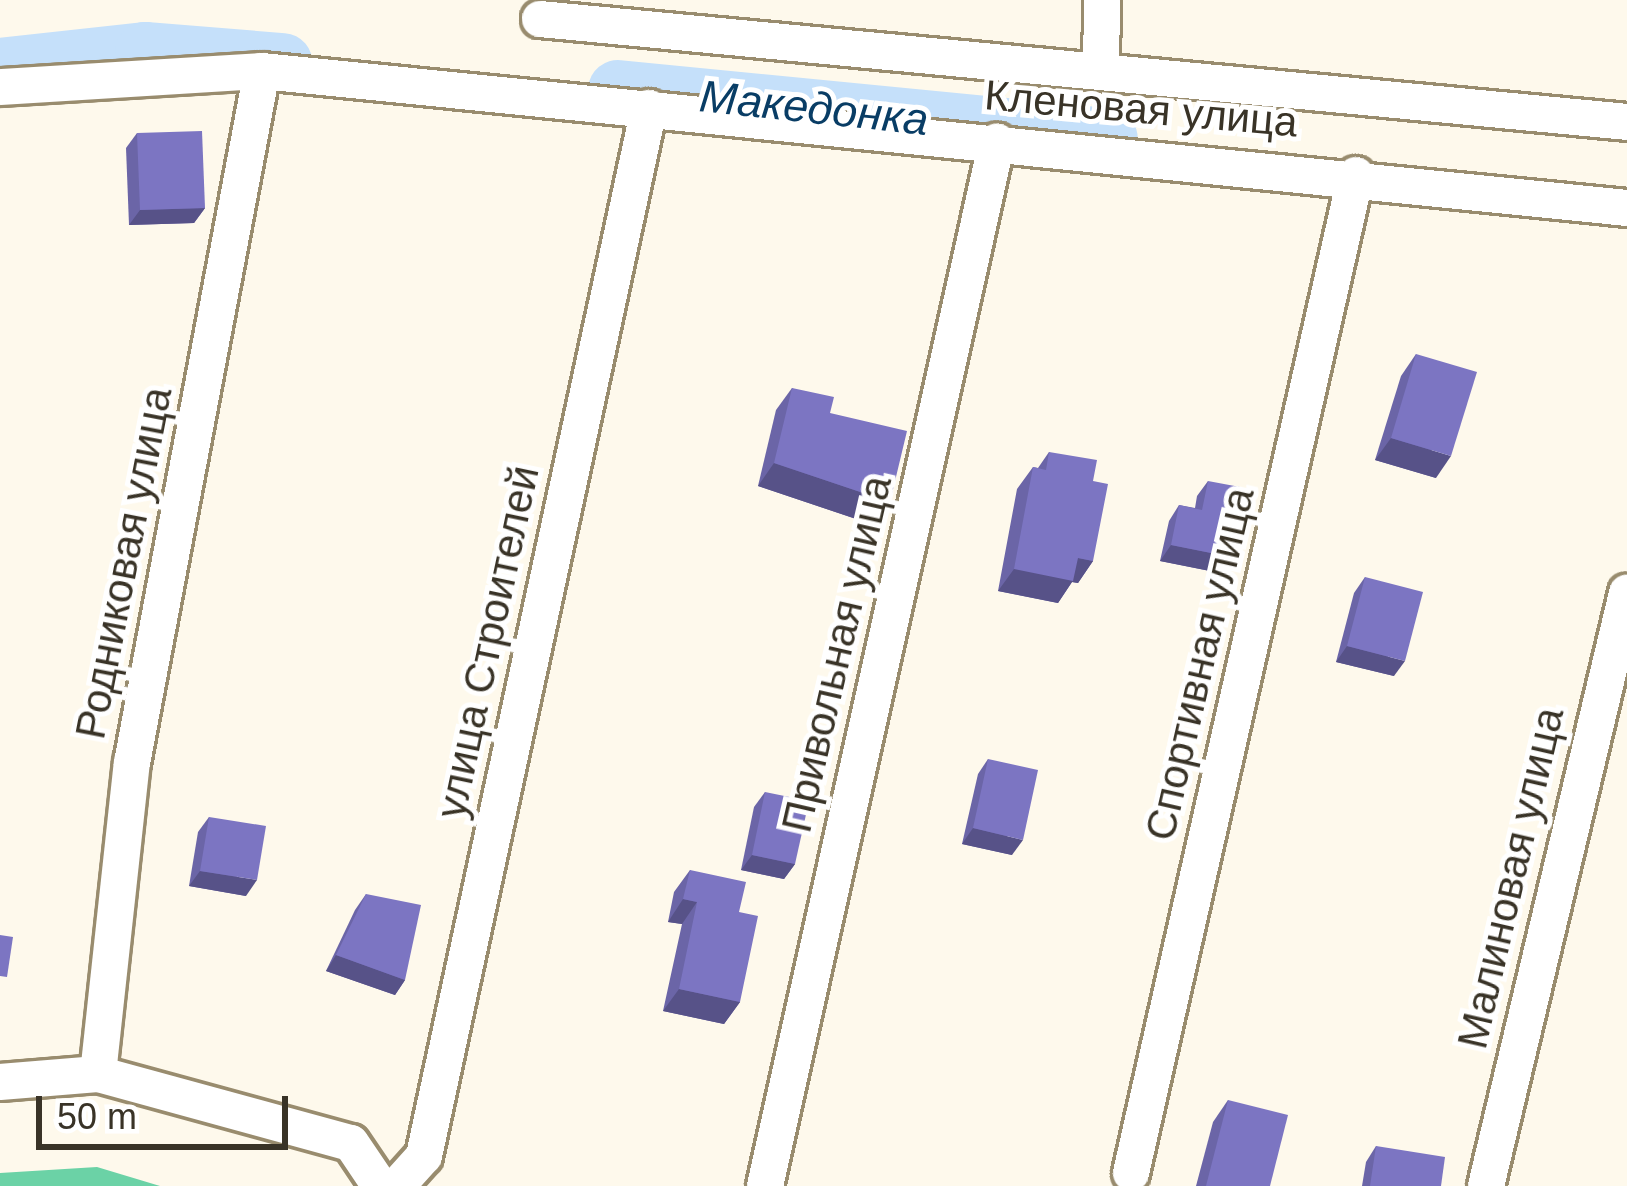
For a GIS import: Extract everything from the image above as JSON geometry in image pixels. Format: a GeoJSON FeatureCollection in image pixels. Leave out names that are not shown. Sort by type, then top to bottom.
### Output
{"type":"FeatureCollection","features":[{"type":"Feature","properties":{"kind":"street"},"geometry":{"type":"LineString","coordinates":[[1100,72],[1102,0]]}},
{"type":"Feature","properties":{"kind":"street","name":"Кленовая улица"},"geometry":{"type":"LineString","coordinates":[[540,19],[1627,122]]}},
{"type":"Feature","properties":{"kind":"street","name":"Кленовая улица"},"geometry":{"type":"LineString","coordinates":[[0,87],[262,71],[1356,175],[1627,208]]}},
{"type":"Feature","properties":{"kind":"street","name":"Родниковая улица"},"geometry":{"type":"LineString","coordinates":[[98,1074],[133,764],[262,71]]}},
{"type":"Feature","properties":{"kind":"street","name":"улица Строителей"},"geometry":{"type":"LineString","coordinates":[[397,1186],[424,1156],[649,108]]}},
{"type":"Feature","properties":{"kind":"street","name":"Привольная улица"},"geometry":{"type":"LineString","coordinates":[[765,1186],[997,141]]}},
{"type":"Feature","properties":{"kind":"street","name":"Спортивная улица"},"geometry":{"type":"LineString","coordinates":[[1131,1173],[1356,175]]}},
{"type":"Feature","properties":{"kind":"street","name":"Малиновая улица"},"geometry":{"type":"LineString","coordinates":[[1486,1186],[1627,593]]}},
{"type":"Feature","properties":{"kind":"street"},"geometry":{"type":"LineString","coordinates":[[0,1082],[98,1074],[351,1143],[380,1186]]}},
{"type":"Feature","properties":{"kind":"green space"},"geometry":{"type":"Polygon","coordinates":[[[97,1167],[160,1186],[0,1186],[0,1173],[97,1167]]]}},
{"type":"Feature","properties":{"kind":"building"},"geometry":{"type":"Polygon","coordinates":[[[202,131],[205,208],[140,210],[137,133],[202,131]]]}},
{"type":"Feature","properties":{"kind":"building"},"geometry":{"type":"Polygon","coordinates":[[[1416,354],[1477,372],[1451,456],[1391,438],[1416,354]]]}},
{"type":"Feature","properties":{"kind":"building"},"geometry":{"type":"Polygon","coordinates":[[[792,388],[834,397],[830,413],[907,431],[890,502],[774,463],[792,388]]]}},
{"type":"Feature","properties":{"kind":"building"},"geometry":{"type":"Polygon","coordinates":[[[1049,452],[1097,460],[1093,481],[1108,484],[1093,561],[1078,558],[1073,581],[1014,569],[1033,467],[1046,470],[1049,452]]]}},
{"type":"Feature","properties":{"kind":"building"},"geometry":{"type":"Polygon","coordinates":[[[1208,481],[1240,487],[1226,556],[1171,545],[1179,505],[1202,510],[1208,481]]]}},
{"type":"Feature","properties":{"kind":"building"},"geometry":{"type":"Polygon","coordinates":[[[1365,577],[1423,592],[1405,661],[1347,646],[1365,577]]]}},
{"type":"Feature","properties":{"kind":"building"},"geometry":{"type":"Polygon","coordinates":[[[988,759],[1038,770],[1023,840],[973,828],[988,759]]]}},
{"type":"Feature","properties":{"kind":"building"},"geometry":{"type":"Polygon","coordinates":[[[765,792],[809,801],[795,864],[752,855],[765,792]]]}},
{"type":"Feature","properties":{"kind":"building"},"geometry":{"type":"Polygon","coordinates":[[[209,817],[266,826],[257,880],[200,871],[209,817]]]}},
{"type":"Feature","properties":{"kind":"building"},"geometry":{"type":"Polygon","coordinates":[[[690,870],[746,882],[739,912],[758,916],[740,1002],[679,989],[697,902],[683,899],[690,870]]]}},
{"type":"Feature","properties":{"kind":"building"},"geometry":{"type":"Polygon","coordinates":[[[366,894],[421,905],[405,980],[336,955],[366,894]]]}},
{"type":"Feature","properties":{"kind":"building"},"geometry":{"type":"Polygon","coordinates":[[[0,935],[13,937],[7,977],[0,976],[0,935]]]}},
{"type":"Feature","properties":{"kind":"building"},"geometry":{"type":"Polygon","coordinates":[[[1228,1100],[1288,1115],[1270,1186],[1206,1186],[1228,1100]]]}},
{"type":"Feature","properties":{"kind":"building"},"geometry":{"type":"Polygon","coordinates":[[[1376,1146],[1445,1157],[1441,1186],[1370,1186],[1376,1146]]]}},
{"type":"Feature","properties":{"kind":"waterway","name":"Македонка"},"geometry":{"type":"LineString","coordinates":[[0,68],[145,52],[283,63]]}},
{"type":"Feature","properties":{"kind":"waterway","name":"Македонка"},"geometry":{"type":"LineString","coordinates":[[618,90],[1108,138]]}}]}
